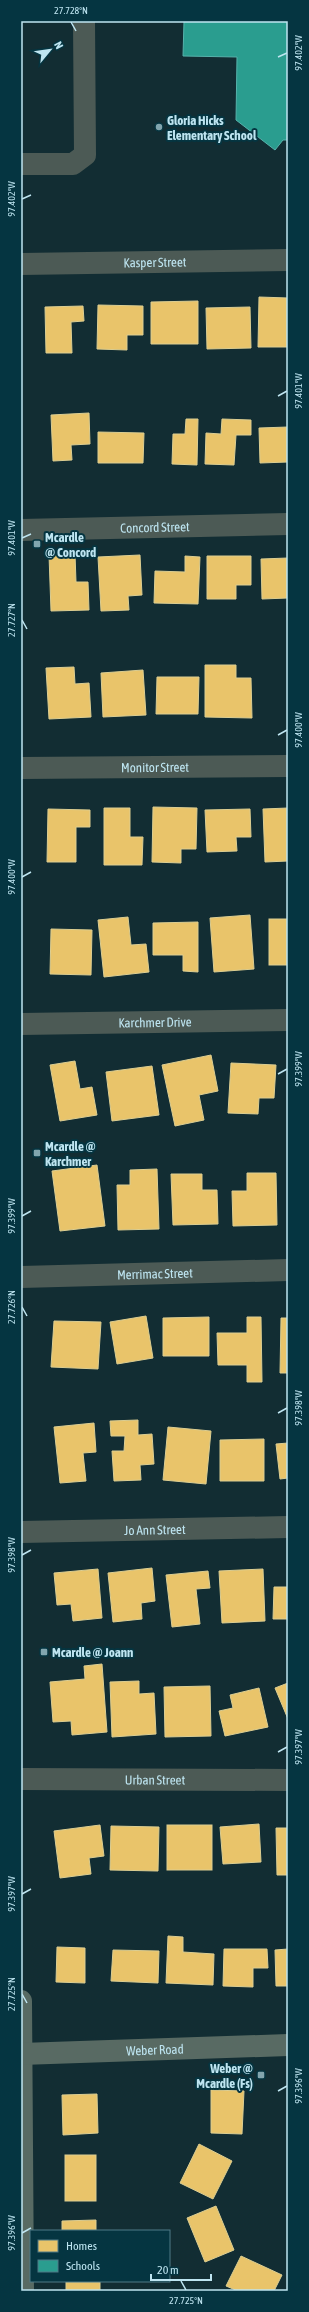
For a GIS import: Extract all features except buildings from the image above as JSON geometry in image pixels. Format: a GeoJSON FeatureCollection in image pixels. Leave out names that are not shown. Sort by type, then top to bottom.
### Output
{"type":"FeatureCollection","features":[{"type":"Feature","properties":{"kind":"main road"},"geometry":{"type":"LineString","coordinates":[[21,2001],[23,2291]]}},
{"type":"Feature","properties":{"kind":"main road","name":"Weber Road"},"geometry":{"type":"LineString","coordinates":[[21,2054],[288,2046]]}},
{"type":"Feature","properties":{"kind":"street"},"geometry":{"type":"LineString","coordinates":[[21,164],[73,164],[86,155],[84,21]]}},
{"type":"Feature","properties":{"kind":"street","name":"Kasper Street"},"geometry":{"type":"LineString","coordinates":[[21,264],[288,260]]}},
{"type":"Feature","properties":{"kind":"street","name":"Concord Street"},"geometry":{"type":"LineString","coordinates":[[21,530],[288,524]]}},
{"type":"Feature","properties":{"kind":"street","name":"Monitor Street"},"geometry":{"type":"LineString","coordinates":[[21,768],[288,766]]}},
{"type":"Feature","properties":{"kind":"street","name":"Karchmer Drive"},"geometry":{"type":"LineString","coordinates":[[21,1024],[288,1020]]}},
{"type":"Feature","properties":{"kind":"street","name":"Merrimac Street"},"geometry":{"type":"LineString","coordinates":[[21,1277],[288,1270]]}},
{"type":"Feature","properties":{"kind":"street","name":"Jo Ann Street"},"geometry":{"type":"LineString","coordinates":[[21,1532],[288,1527]]}},
{"type":"Feature","properties":{"kind":"street","name":"Urban Street"},"geometry":{"type":"LineString","coordinates":[[21,1779],[288,1780]]}},
{"type":"Feature","properties":{"kind":"place","name":"Gloria Hicks Elementary School"},"geometry":{"type":"Point","coordinates":[159,127]}},
{"type":"Feature","properties":{"kind":"place","name":"Mcardle @ Concord"},"geometry":{"type":"Point","coordinates":[37,544]}},
{"type":"Feature","properties":{"kind":"place","name":"Mcardle @ Karchmer"},"geometry":{"type":"Point","coordinates":[37,1153]}},
{"type":"Feature","properties":{"kind":"place","name":"Mcardle @ Joann"},"geometry":{"type":"Point","coordinates":[44,1652]}},
{"type":"Feature","properties":{"kind":"place","name":"Weber @ Mcardle (Fs)"},"geometry":{"type":"Point","coordinates":[261,2075]}}]}
